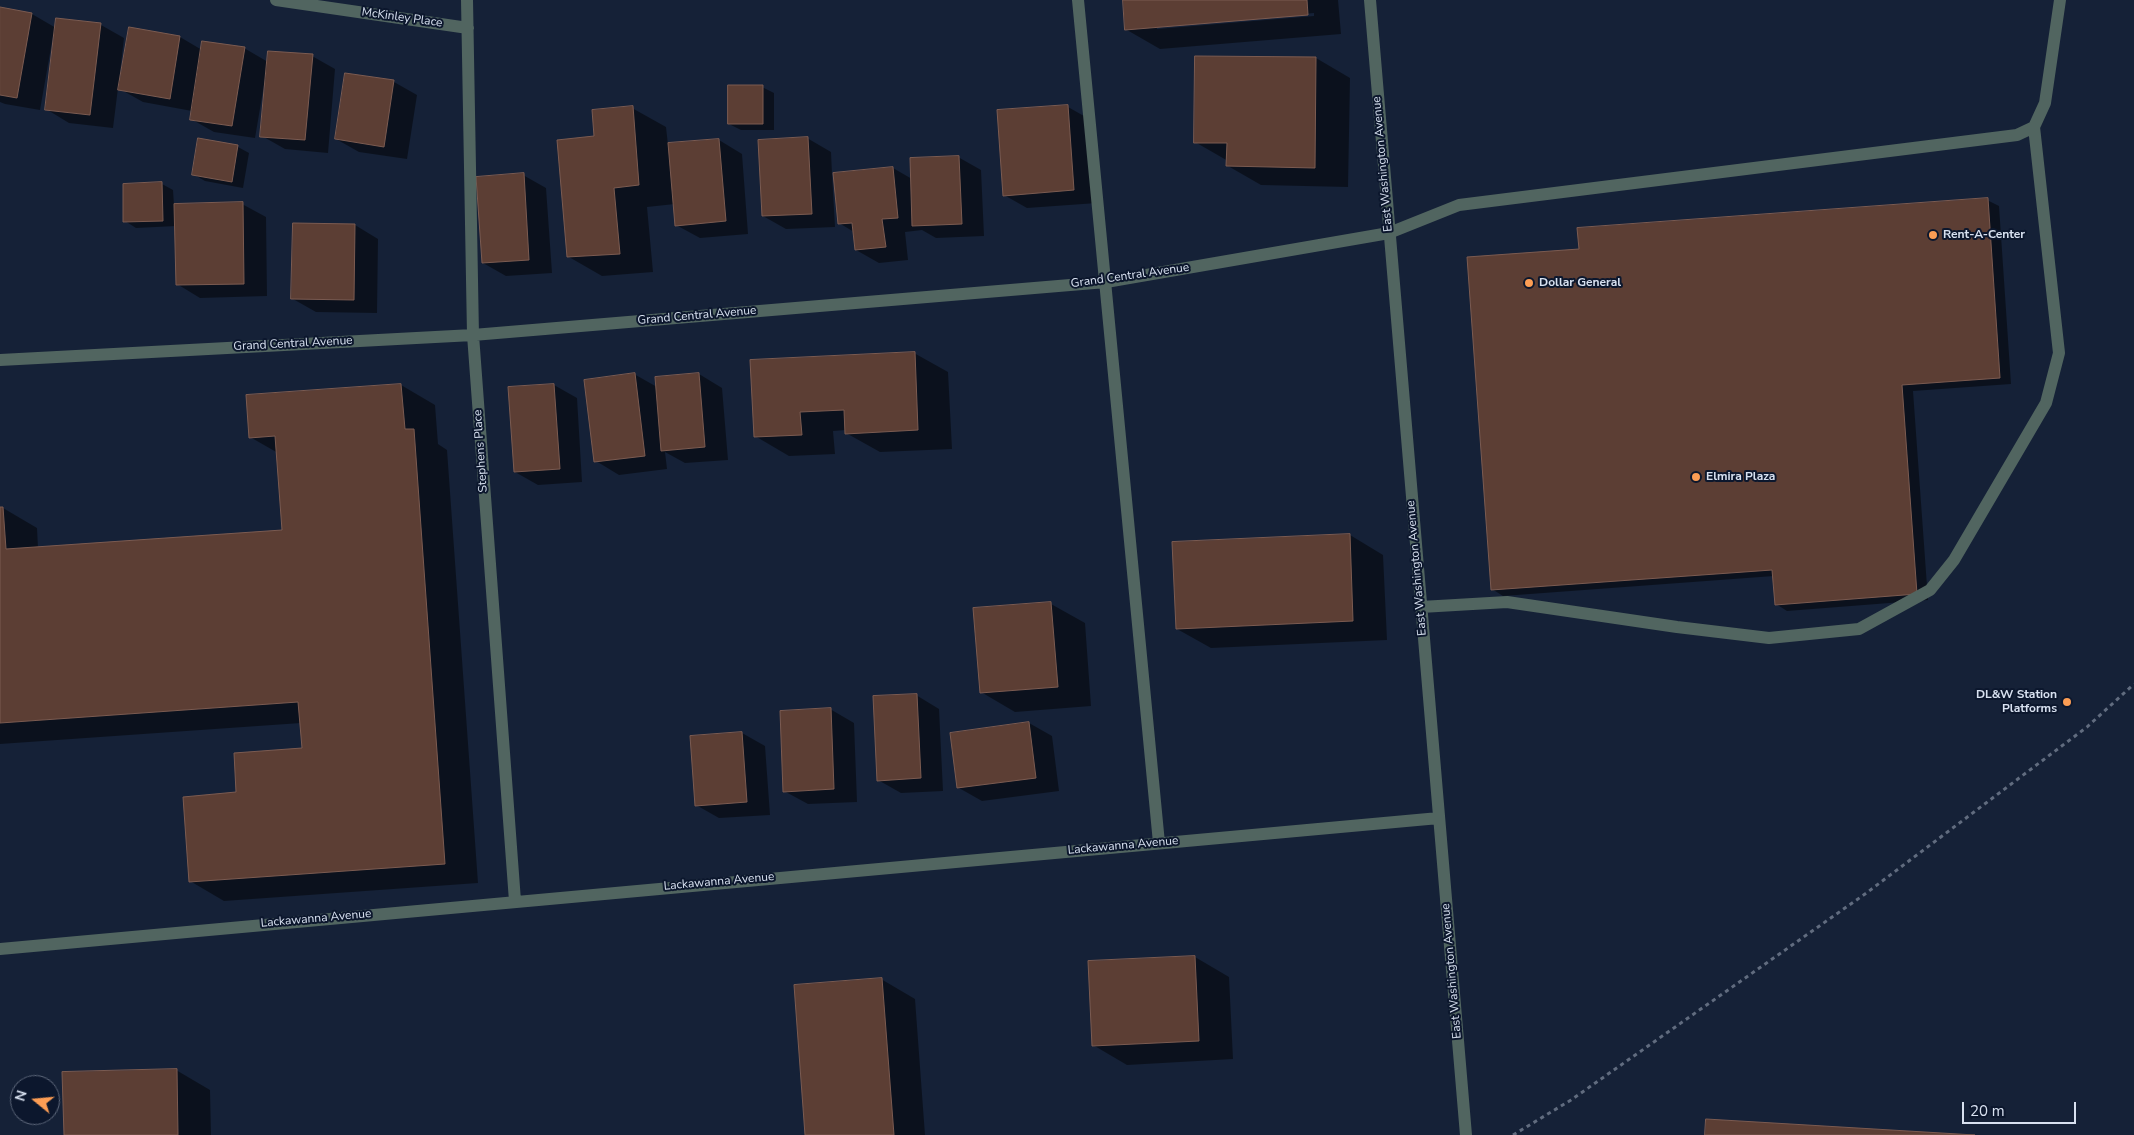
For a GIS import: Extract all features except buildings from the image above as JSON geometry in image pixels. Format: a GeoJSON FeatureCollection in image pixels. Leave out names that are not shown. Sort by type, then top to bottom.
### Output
{"type":"FeatureCollection","features":[{"type":"Feature","properties":{"kind":"street","name":"McKinley Place"},"geometry":{"type":"LineString","coordinates":[[276,0],[468,28]]}},
{"type":"Feature","properties":{"kind":"street","name":"Stephens Place"},"geometry":{"type":"LineString","coordinates":[[467,0],[473,335],[515,901]]}},
{"type":"Feature","properties":{"kind":"street"},"geometry":{"type":"LineString","coordinates":[[1078,0],[1159,843]]}},
{"type":"Feature","properties":{"kind":"street","name":"East Washington Avenue"},"geometry":{"type":"LineString","coordinates":[[1370,0],[1466,1135]]}},
{"type":"Feature","properties":{"kind":"street"},"geometry":{"type":"LineString","coordinates":[[1421,607],[1508,602],[1677,627],[1769,638],[1859,629],[1930,590],[1954,560],[2046,403],[2059,353],[2034,127],[2045,103],[2060,0]]}},
{"type":"Feature","properties":{"kind":"street","name":"Grand Central Avenue"},"geometry":{"type":"LineString","coordinates":[[0,360],[473,335],[1106,282],[1389,234],[1459,205],[1993,139],[2017,135],[2034,127]]}},
{"type":"Feature","properties":{"kind":"street","name":"Lackawanna Avenue"},"geometry":{"type":"LineString","coordinates":[[0,949],[1439,818]]}},
{"type":"Feature","properties":{"kind":"path"},"geometry":{"type":"LineString","coordinates":[[1513,1135],[1571,1100],[1865,894],[2087,727],[2134,684]]}},
{"type":"Feature","properties":{"kind":"place","name":"Rent-A-Center"},"geometry":{"type":"Point","coordinates":[1933,235]}},
{"type":"Feature","properties":{"kind":"place","name":"Dollar General"},"geometry":{"type":"Point","coordinates":[1529,283]}},
{"type":"Feature","properties":{"kind":"place","name":"Elmira Plaza"},"geometry":{"type":"Point","coordinates":[1696,477]}},
{"type":"Feature","properties":{"kind":"place","name":"DL&W Station Platforms"},"geometry":{"type":"Point","coordinates":[2067,702]}}]}
